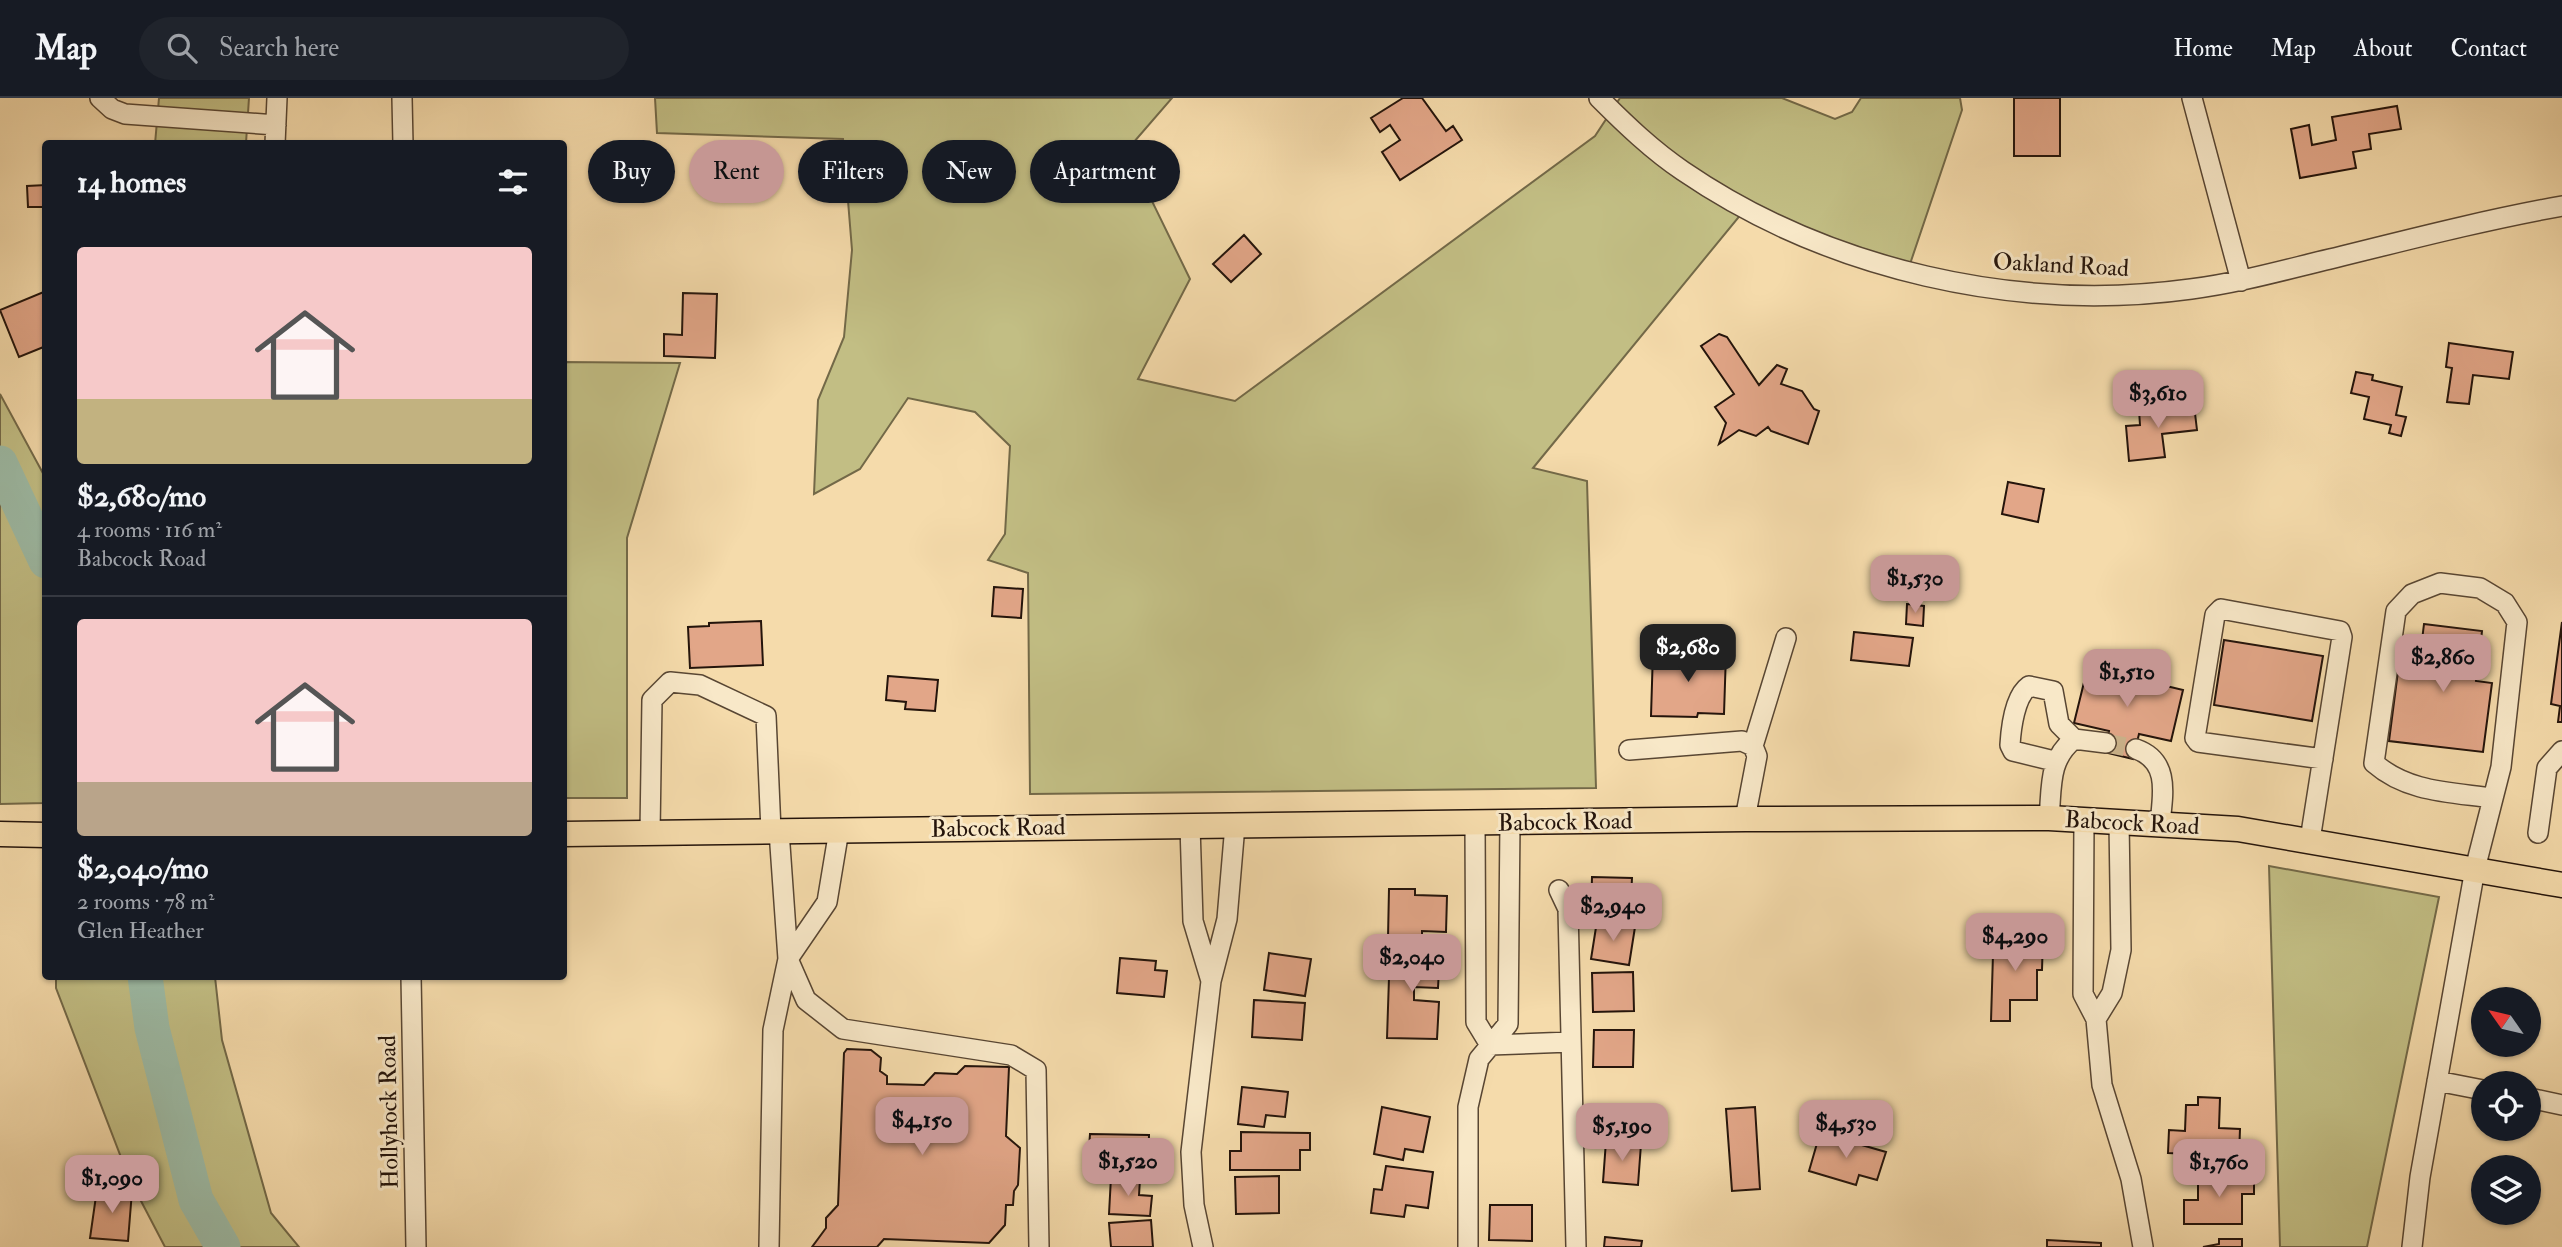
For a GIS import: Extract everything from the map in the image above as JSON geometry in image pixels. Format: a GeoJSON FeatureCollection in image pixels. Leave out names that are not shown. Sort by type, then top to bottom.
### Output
{"type":"FeatureCollection","features":[{"type":"Feature","properties":{"kind":"main road","name":"Babcock Road"},"geometry":{"type":"LineString","coordinates":[[567,834],[1475,824],[1745,818],[2049,818],[2238,829],[2562,885]]}},
{"type":"Feature","properties":{"kind":"main road"},"geometry":{"type":"LineString","coordinates":[[0,834],[40,835]]}},
{"type":"Feature","properties":{"kind":"street"},"geometry":{"type":"LineString","coordinates":[[100,98],[112,109],[125,114],[276,134],[277,98]]}},
{"type":"Feature","properties":{"kind":"street"},"geometry":{"type":"LineString","coordinates":[[402,98],[403,140]]}},
{"type":"Feature","properties":{"kind":"street","name":"Oakland Road"},"geometry":{"type":"LineString","coordinates":[[1599,98],[1632,130],[1682,170],[1739,204],[1866,259],[1928,278],[2045,293],[2108,295],[2190,289],[2241,281],[2494,219],[2562,206]]}},
{"type":"Feature","properties":{"kind":"street"},"geometry":{"type":"LineString","coordinates":[[2192,98],[2241,281]]}},
{"type":"Feature","properties":{"kind":"street"},"geometry":{"type":"LineString","coordinates":[[2412,1247],[2420,1177],[2475,869],[2501,767],[2517,622],[2505,603],[2480,588],[2440,583],[2412,594],[2396,611],[2374,763],[2391,778],[2413,787],[2492,798]]}},
{"type":"Feature","properties":{"kind":"street"},"geometry":{"type":"LineString","coordinates":[[2310,841],[2323,759],[2342,637],[2340,631],[2221,610],[2215,615],[2195,738],[2198,743],[2323,759]]}},
{"type":"Feature","properties":{"kind":"street"},"geometry":{"type":"LineString","coordinates":[[1745,818],[1757,756],[1753,746],[1786,638]]}},
{"type":"Feature","properties":{"kind":"street"},"geometry":{"type":"LineString","coordinates":[[650,832],[652,700],[670,682],[700,684],[766,716],[788,959],[774,1030],[769,1247]]}},
{"type":"Feature","properties":{"kind":"street"},"geometry":{"type":"LineString","coordinates":[[2054,761],[2021,755],[2013,751],[2011,745],[2020,698],[2029,686],[2053,691],[2059,724],[2074,739],[2106,743]]}},
{"type":"Feature","properties":{"kind":"street"},"geometry":{"type":"LineString","coordinates":[[2049,818],[2054,761],[2062,749],[2074,739]]}},
{"type":"Feature","properties":{"kind":"street"},"geometry":{"type":"LineString","coordinates":[[1629,750],[1742,741],[1753,746]]}},
{"type":"Feature","properties":{"kind":"street"},"geometry":{"type":"LineString","coordinates":[[2136,749],[2155,762],[2161,772],[2164,783],[2160,823]]}},
{"type":"Feature","properties":{"kind":"street"},"geometry":{"type":"LineString","coordinates":[[2538,833],[2547,768],[2562,751]]}},
{"type":"Feature","properties":{"kind":"street"},"geometry":{"type":"LineString","coordinates":[[2084,821],[2083,994],[2096,1018],[2102,1085],[2131,1179],[2143,1247]]}},
{"type":"Feature","properties":{"kind":"street"},"geometry":{"type":"LineString","coordinates":[[2096,1018],[2112,993],[2121,950],[2119,822]]}},
{"type":"Feature","properties":{"kind":"street"},"geometry":{"type":"LineString","coordinates":[[1468,1247],[1468,1107],[1479,1059],[1508,1024],[1510,823]]}},
{"type":"Feature","properties":{"kind":"street"},"geometry":{"type":"LineString","coordinates":[[1475,824],[1476,1022],[1490,1045]]}},
{"type":"Feature","properties":{"kind":"street"},"geometry":{"type":"LineString","coordinates":[[1203,1247],[1194,1205],[1191,1152],[1212,981],[1227,919],[1235,825]]}},
{"type":"Feature","properties":{"kind":"street"},"geometry":{"type":"LineString","coordinates":[[1190,826],[1193,921],[1212,981]]}},
{"type":"Feature","properties":{"kind":"street"},"geometry":{"type":"LineString","coordinates":[[788,959],[827,902],[839,830]]}},
{"type":"Feature","properties":{"kind":"street"},"geometry":{"type":"LineString","coordinates":[[1559,890],[1568,909],[1576,1247]]}},
{"type":"Feature","properties":{"kind":"street"},"geometry":{"type":"LineString","coordinates":[[788,959],[806,1000],[843,1029],[1012,1055],[1036,1070],[1039,1247]]}},
{"type":"Feature","properties":{"kind":"street","name":"Hollyhock Road"},"geometry":{"type":"LineString","coordinates":[[411,980],[416,1247]]}},
{"type":"Feature","properties":{"kind":"street"},"geometry":{"type":"LineString","coordinates":[[1490,1045],[1570,1042]]}},
{"type":"Feature","properties":{"kind":"street"},"geometry":{"type":"LineString","coordinates":[[2438,1081],[2471,1088]]}},
{"type":"Feature","properties":{"kind":"street"},"geometry":{"type":"LineString","coordinates":[[2541,1101],[2562,1105]]}},
{"type":"Feature","properties":{"kind":"shaded area"},"geometry":{"type":"Polygon","coordinates":[[[159,98],[249,98],[246,140],[155,140],[159,98]]]}},
{"type":"Feature","properties":{"kind":"shaded area"},"geometry":{"type":"Polygon","coordinates":[[[655,98],[1172,98],[1136,140],[1030,140],[1030,203],[1153,203],[1190,279],[1138,379],[1235,401],[1595,136],[1620,98],[1782,98],[1835,119],[1852,112],[1861,98],[1960,98],[1962,110],[1909,267],[1807,229],[1751,202],[1533,468],[1587,481],[1596,788],[1030,794],[1028,573],[988,560],[1005,534],[1010,446],[975,412],[908,398],[860,469],[814,494],[818,400],[844,337],[852,250],[848,203],[908,203],[908,140],[657,133],[655,98]]]}},
{"type":"Feature","properties":{"kind":"shaded area"},"geometry":{"type":"Polygon","coordinates":[[[567,362],[680,363],[627,538],[627,798],[567,798],[567,362]]]}},
{"type":"Feature","properties":{"kind":"shaded area"},"geometry":{"type":"Polygon","coordinates":[[[0,394],[42,471],[42,803],[0,804],[0,394]]]}},
{"type":"Feature","properties":{"kind":"shaded area"},"geometry":{"type":"Polygon","coordinates":[[[2269,866],[2439,897],[2367,1247],[2280,1247],[2269,866]]]}},
{"type":"Feature","properties":{"kind":"shaded area"},"geometry":{"type":"Polygon","coordinates":[[[56,980],[215,980],[222,1040],[271,1213],[299,1247],[165,1247],[129,1178],[56,988],[56,980]]]}},
{"type":"Feature","properties":{"kind":"building"},"geometry":{"type":"Polygon","coordinates":[[[1403,98],[1422,98],[1446,131],[1453,126],[1462,140],[1400,180],[1382,152],[1400,140],[1390,125],[1380,132],[1371,118],[1403,98]]]}},
{"type":"Feature","properties":{"kind":"building"},"geometry":{"type":"Polygon","coordinates":[[[2014,98],[2060,98],[2060,156],[2014,156],[2014,98]]]}},
{"type":"Feature","properties":{"kind":"building"},"geometry":{"type":"Polygon","coordinates":[[[2397,106],[2401,129],[2369,134],[2371,149],[2353,152],[2356,168],[2300,178],[2291,129],[2309,125],[2312,145],[2336,140],[2332,117],[2397,106]]]}},
{"type":"Feature","properties":{"kind":"building"},"geometry":{"type":"Polygon","coordinates":[[[42,185],[42,207],[28,207],[27,186],[42,185]]]}},
{"type":"Feature","properties":{"kind":"building"},"geometry":{"type":"Polygon","coordinates":[[[1244,235],[1261,254],[1231,282],[1213,264],[1244,235]]]}},
{"type":"Feature","properties":{"kind":"building"},"geometry":{"type":"Polygon","coordinates":[[[42,293],[42,348],[19,357],[0,310],[42,293]]]}},
{"type":"Feature","properties":{"kind":"building"},"geometry":{"type":"Polygon","coordinates":[[[683,293],[717,294],[715,358],[664,356],[664,334],[682,335],[683,293]]]}},
{"type":"Feature","properties":{"kind":"building"},"geometry":{"type":"Polygon","coordinates":[[[1719,334],[1727,337],[1759,385],[1777,365],[1787,369],[1781,384],[1802,391],[1814,409],[1819,411],[1808,444],[1771,431],[1768,427],[1756,436],[1739,430],[1719,444],[1726,423],[1715,407],[1734,394],[1701,346],[1719,334]]]}},
{"type":"Feature","properties":{"kind":"building"},"geometry":{"type":"Polygon","coordinates":[[[2449,343],[2513,352],[2509,379],[2473,375],[2469,404],[2447,402],[2452,368],[2446,367],[2449,343]]]}},
{"type":"Feature","properties":{"kind":"building"},"geometry":{"type":"Polygon","coordinates":[[[2356,372],[2373,375],[2372,380],[2402,387],[2396,415],[2406,417],[2401,436],[2389,433],[2391,425],[2364,419],[2369,397],[2351,393],[2356,372]]]}},
{"type":"Feature","properties":{"kind":"building"},"geometry":{"type":"Polygon","coordinates":[[[2194,405],[2197,430],[2162,434],[2165,457],[2129,461],[2126,426],[2140,425],[2139,410],[2194,405]]]}},
{"type":"Feature","properties":{"kind":"building"},"geometry":{"type":"Polygon","coordinates":[[[2008,482],[2044,489],[2038,522],[2002,514],[2008,482]]]}},
{"type":"Feature","properties":{"kind":"building"},"geometry":{"type":"Polygon","coordinates":[[[994,587],[1023,589],[1021,618],[992,616],[994,587]]]}},
{"type":"Feature","properties":{"kind":"building"},"geometry":{"type":"Polygon","coordinates":[[[1907,604],[1924,606],[1923,626],[1906,624],[1907,604]]]}},
{"type":"Feature","properties":{"kind":"building"},"geometry":{"type":"Polygon","coordinates":[[[761,621],[763,665],[690,668],[688,627],[709,626],[709,623],[761,621]]]}},
{"type":"Feature","properties":{"kind":"building"},"geometry":{"type":"Polygon","coordinates":[[[2562,622],[2562,722],[2558,722],[2560,706],[2551,704],[2562,622]]]}},
{"type":"Feature","properties":{"kind":"building"},"geometry":{"type":"Polygon","coordinates":[[[2424,624],[2482,631],[2476,681],[2492,683],[2483,752],[2389,741],[2398,671],[2418,673],[2424,624]]]}},
{"type":"Feature","properties":{"kind":"building"},"geometry":{"type":"Polygon","coordinates":[[[1854,632],[1913,638],[1909,666],[1851,660],[1854,632]]]}},
{"type":"Feature","properties":{"kind":"building"},"geometry":{"type":"Polygon","coordinates":[[[2224,640],[2323,656],[2312,721],[2214,705],[2224,640]]]}},
{"type":"Feature","properties":{"kind":"building"},"geometry":{"type":"Polygon","coordinates":[[[1653,651],[1726,653],[1724,714],[1698,713],[1697,717],[1651,716],[1653,651]]]}},
{"type":"Feature","properties":{"kind":"building"},"geometry":{"type":"Polygon","coordinates":[[[2089,662],[2113,668],[2112,673],[2183,690],[2171,741],[2139,734],[2133,759],[2104,752],[2109,731],[2074,723],[2089,662]]]}},
{"type":"Feature","properties":{"kind":"building"},"geometry":{"type":"Polygon","coordinates":[[[888,676],[938,680],[935,711],[905,709],[906,702],[886,700],[888,676]]]}},
{"type":"Feature","properties":{"kind":"building"},"geometry":{"type":"Polygon","coordinates":[[[1592,877],[1632,878],[1630,918],[1591,916],[1592,877]]]}},
{"type":"Feature","properties":{"kind":"building"},"geometry":{"type":"Polygon","coordinates":[[[1389,889],[1415,889],[1415,895],[1447,896],[1446,932],[1422,931],[1422,939],[1388,938],[1389,889]]]}},
{"type":"Feature","properties":{"kind":"building"},"geometry":{"type":"Polygon","coordinates":[[[1597,921],[1635,927],[1629,965],[1591,959],[1597,921]]]}},
{"type":"Feature","properties":{"kind":"building"},"geometry":{"type":"Polygon","coordinates":[[[2002,936],[2043,936],[2042,970],[2037,970],[2037,1000],[2010,1000],[2010,1021],[1991,1021],[1993,954],[2001,954],[2002,936]]]}},
{"type":"Feature","properties":{"kind":"building"},"geometry":{"type":"Polygon","coordinates":[[[1390,948],[1440,950],[1438,988],[1414,987],[1414,1000],[1439,1002],[1437,1039],[1387,1038],[1390,948]]]}},
{"type":"Feature","properties":{"kind":"building"},"geometry":{"type":"Polygon","coordinates":[[[1269,953],[1311,959],[1305,996],[1264,990],[1269,953]]]}},
{"type":"Feature","properties":{"kind":"building"},"geometry":{"type":"Polygon","coordinates":[[[1120,958],[1156,961],[1155,970],[1167,971],[1164,997],[1117,993],[1120,958]]]}},
{"type":"Feature","properties":{"kind":"building"},"geometry":{"type":"Polygon","coordinates":[[[1633,972],[1634,1011],[1593,1012],[1592,973],[1633,972]]]}},
{"type":"Feature","properties":{"kind":"building"},"geometry":{"type":"Polygon","coordinates":[[[1254,1000],[1305,1003],[1302,1040],[1252,1037],[1254,1000]]]}},
{"type":"Feature","properties":{"kind":"building"},"geometry":{"type":"Polygon","coordinates":[[[1594,1030],[1634,1030],[1633,1067],[1593,1067],[1594,1030]]]}},
{"type":"Feature","properties":{"kind":"building"},"geometry":{"type":"Polygon","coordinates":[[[847,1049],[871,1050],[881,1058],[880,1071],[887,1076],[887,1084],[924,1085],[935,1073],[957,1074],[965,1066],[1009,1067],[1006,1136],[1020,1148],[1018,1185],[1014,1191],[1013,1205],[1006,1205],[1005,1225],[989,1243],[884,1239],[877,1247],[812,1247],[826,1228],[826,1218],[838,1205],[844,1053],[847,1049]]]}},
{"type":"Feature","properties":{"kind":"building"},"geometry":{"type":"Polygon","coordinates":[[[1242,1087],[1288,1092],[1285,1117],[1266,1115],[1264,1127],[1238,1124],[1242,1087]]]}},
{"type":"Feature","properties":{"kind":"building"},"geometry":{"type":"Polygon","coordinates":[[[2198,1097],[2220,1098],[2219,1128],[2240,1129],[2239,1156],[2168,1153],[2169,1130],[2185,1131],[2186,1105],[2198,1105],[2198,1097]]]}},
{"type":"Feature","properties":{"kind":"building"},"geometry":{"type":"Polygon","coordinates":[[[1382,1107],[1430,1117],[1423,1152],[1405,1149],[1403,1160],[1374,1154],[1382,1107]]]}},
{"type":"Feature","properties":{"kind":"building"},"geometry":{"type":"Polygon","coordinates":[[[1755,1107],[1760,1189],[1732,1191],[1726,1109],[1755,1107]]]}},
{"type":"Feature","properties":{"kind":"building"},"geometry":{"type":"Polygon","coordinates":[[[1241,1132],[1310,1133],[1310,1150],[1300,1150],[1300,1170],[1230,1170],[1230,1151],[1241,1151],[1241,1132]]]}},
{"type":"Feature","properties":{"kind":"building"},"geometry":{"type":"Polygon","coordinates":[[[1820,1133],[1886,1152],[1877,1180],[1859,1175],[1856,1185],[1809,1171],[1820,1133]]]}},
{"type":"Feature","properties":{"kind":"building"},"geometry":{"type":"Polygon","coordinates":[[[1090,1134],[1149,1135],[1148,1173],[1096,1171],[1096,1148],[1089,1148],[1090,1134]]]}},
{"type":"Feature","properties":{"kind":"building"},"geometry":{"type":"Polygon","coordinates":[[[1606,1141],[1641,1144],[1638,1185],[1603,1182],[1606,1141]]]}},
{"type":"Feature","properties":{"kind":"building"},"geometry":{"type":"Polygon","coordinates":[[[1386,1166],[1433,1172],[1428,1208],[1406,1205],[1404,1217],[1371,1213],[1374,1189],[1382,1190],[1386,1166]]]}},
{"type":"Feature","properties":{"kind":"building"},"geometry":{"type":"Polygon","coordinates":[[[2198,1173],[2254,1173],[2254,1194],[2242,1194],[2242,1224],[2184,1224],[2184,1200],[2198,1200],[2198,1173]]]}},
{"type":"Feature","properties":{"kind":"building"},"geometry":{"type":"Polygon","coordinates":[[[1279,1176],[1279,1213],[1236,1214],[1235,1177],[1279,1176]]]}},
{"type":"Feature","properties":{"kind":"building"},"geometry":{"type":"Polygon","coordinates":[[[1111,1177],[1140,1179],[1139,1195],[1152,1196],[1150,1216],[1109,1214],[1111,1177]]]}},
{"type":"Feature","properties":{"kind":"building"},"geometry":{"type":"Polygon","coordinates":[[[97,1189],[132,1191],[128,1241],[90,1238],[97,1189]]]}},
{"type":"Feature","properties":{"kind":"building"},"geometry":{"type":"Polygon","coordinates":[[[1490,1205],[1532,1205],[1532,1241],[1489,1240],[1490,1205]]]}},
{"type":"Feature","properties":{"kind":"building"},"geometry":{"type":"Polygon","coordinates":[[[1151,1220],[1153,1247],[1111,1247],[1109,1223],[1151,1220]]]}},
{"type":"Feature","properties":{"kind":"building"},"geometry":{"type":"Polygon","coordinates":[[[1605,1237],[1642,1241],[1641,1247],[1604,1247],[1605,1237]]]}},
{"type":"Feature","properties":{"kind":"building"},"geometry":{"type":"Polygon","coordinates":[[[2219,1239],[2242,1239],[2242,1247],[2203,1247],[2219,1244],[2219,1239]]]}},
{"type":"Feature","properties":{"kind":"building"},"geometry":{"type":"Polygon","coordinates":[[[2047,1240],[2101,1243],[2101,1247],[2047,1247],[2047,1240]]]}},
{"type":"Feature","properties":{"kind":"waterway"},"geometry":{"type":"LineString","coordinates":[[0,463],[42,552]]}},
{"type":"Feature","properties":{"kind":"waterway"},"geometry":{"type":"LineString","coordinates":[[146,980],[152,1028],[196,1200],[223,1247]]}},
{"type":"Feature","properties":{"kind":"tunnel"},"geometry":{"type":"LineString","coordinates":[[2106,743],[2136,749]]}}]}
